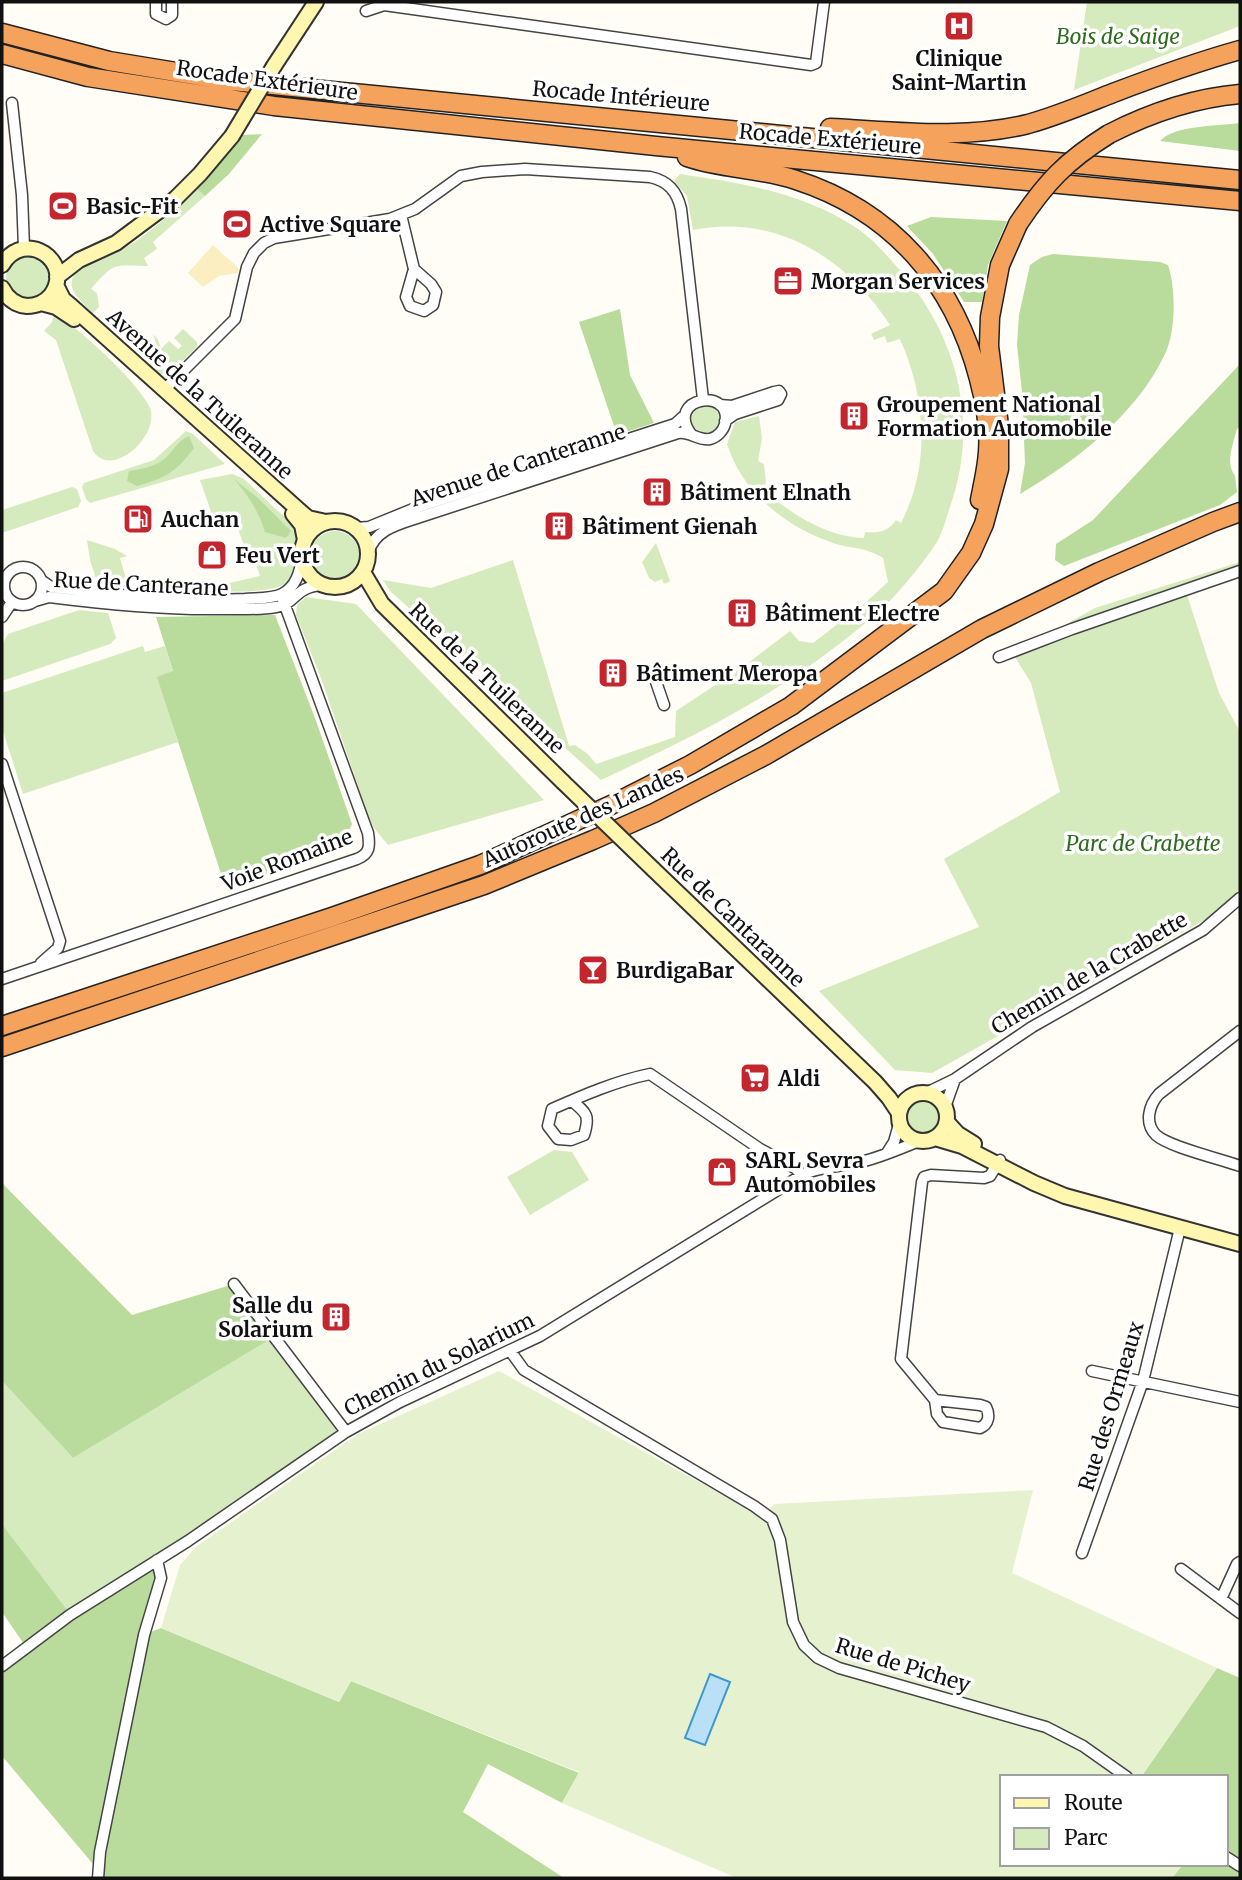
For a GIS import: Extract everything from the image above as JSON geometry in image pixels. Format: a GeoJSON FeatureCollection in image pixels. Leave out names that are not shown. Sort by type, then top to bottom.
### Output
{"type":"FeatureCollection","features":[{"type":"Feature","properties":{"kind":"highway","name":"Rocade Intérieure"},"geometry":{"type":"LineString","coordinates":[[2,33],[109,61],[231,81],[1240,180]]}},
{"type":"Feature","properties":{"kind":"highway"},"geometry":{"type":"LineString","coordinates":[[760,132],[791,127],[947,133],[1026,124],[1186,66],[1240,50]]}},
{"type":"Feature","properties":{"kind":"highway","name":"Rocade Extérieure"},"geometry":{"type":"LineString","coordinates":[[2,54],[89,77],[274,106],[656,146],[1240,201]]}},
{"type":"Feature","properties":{"kind":"highway"},"geometry":{"type":"LineString","coordinates":[[918,609],[944,591],[956,577],[971,553],[992,500],[999,469],[1000,449],[989,346],[990,317],[1000,265],[1018,224],[1058,171],[1080,152],[1109,134],[1130,123],[1174,107],[1203,99],[1240,94]]}},
{"type":"Feature","properties":{"kind":"highway"},"geometry":{"type":"LineString","coordinates":[[656,146],[702,162],[773,173],[841,198],[885,226],[922,262],[957,315],[972,353],[984,397],[988,452],[979,503],[965,538],[947,571],[918,609]]}},
{"type":"Feature","properties":{"kind":"highway"},"geometry":{"type":"LineString","coordinates":[[1106,188],[1240,211]]}},
{"type":"Feature","properties":{"kind":"highway"},"geometry":{"type":"LineString","coordinates":[[1149,551],[1240,512]]}},
{"type":"Feature","properties":{"kind":"highway"},"geometry":{"type":"LineString","coordinates":[[1149,551],[1240,522]]}},
{"type":"Feature","properties":{"kind":"highway","name":"Autoroute des Landes"},"geometry":{"type":"LineString","coordinates":[[2,1048],[471,889],[593,840],[654,813],[755,761],[982,629],[1149,551]]}},
{"type":"Feature","properties":{"kind":"highway","name":"Autoroute des Landes"},"geometry":{"type":"LineString","coordinates":[[2,1026],[332,918],[530,843],[690,765],[791,706],[834,676],[918,609]]}},
{"type":"Feature","properties":{"kind":"street"},"geometry":{"type":"LineString","coordinates":[[156,2],[156,14],[166,19],[173,15],[172,2]]}},
{"type":"Feature","properties":{"kind":"street"},"geometry":{"type":"LineString","coordinates":[[41,303],[53,293],[57,281],[79,260],[116,243],[166,205],[200,174],[232,136],[316,2]]}},
{"type":"Feature","properties":{"kind":"street"},"geometry":{"type":"LineString","coordinates":[[366,11],[384,5],[811,65],[816,63],[824,2]]}},
{"type":"Feature","properties":{"kind":"street"},"geometry":{"type":"LineString","coordinates":[[12,103],[22,195],[24,248]]}},
{"type":"Feature","properties":{"kind":"street"},"geometry":{"type":"LineString","coordinates":[[130,368],[143,374],[159,389],[165,389],[235,319],[247,267],[254,253],[264,243],[284,235],[378,222],[401,215],[425,203],[454,180],[482,172],[546,170],[650,177],[664,181],[674,191],[681,209],[703,399]]}},
{"type":"Feature","properties":{"kind":"street"},"geometry":{"type":"LineString","coordinates":[[401,215],[414,269]]}},
{"type":"Feature","properties":{"kind":"street"},"geometry":{"type":"LineString","coordinates":[[3,260],[14,251],[33,248],[50,258],[79,260]]}},
{"type":"Feature","properties":{"kind":"street","name":"Avenue de la Tuileranne"},"geometry":{"type":"LineString","coordinates":[[50,258],[56,268],[63,299],[302,513],[309,518],[326,522]]}},
{"type":"Feature","properties":{"kind":"street","name":"Avenue de la Tuileranne"},"geometry":{"type":"LineString","coordinates":[[2,288],[8,298],[16,303],[24,306],[41,303],[65,312],[297,518],[304,531],[305,540]]}},
{"type":"Feature","properties":{"kind":"street"},"geometry":{"type":"LineString","coordinates":[[720,405],[725,421],[724,428],[715,437],[703,439],[691,434],[685,422],[685,415],[692,404],[703,399],[720,405],[732,405],[774,392],[779,391],[781,394],[778,400],[735,414],[725,421]]}},
{"type":"Feature","properties":{"kind":"street","name":"Avenue de Canteranne"},"geometry":{"type":"LineString","coordinates":[[355,527],[369,527],[418,507],[675,424],[685,415]]}},
{"type":"Feature","properties":{"kind":"street","name":"Avenue de Canteranne"},"geometry":{"type":"LineString","coordinates":[[369,553],[376,536],[396,525],[677,433],[691,434]]}},
{"type":"Feature","properties":{"kind":"street"},"geometry":{"type":"LineString","coordinates":[[284,599],[297,579],[305,540],[310,532],[326,522],[346,523],[355,527],[362,534],[369,553],[363,572],[357,579],[344,586],[331,587],[309,574],[302,558]]}},
{"type":"Feature","properties":{"kind":"street"},"geometry":{"type":"LineString","coordinates":[[17,567],[29,568],[39,575],[41,591],[35,601],[24,605],[12,602],[4,592],[7,574],[17,567]]}},
{"type":"Feature","properties":{"kind":"street"},"geometry":{"type":"LineString","coordinates":[[999,657],[1240,571]]}},
{"type":"Feature","properties":{"kind":"street","name":"Rue de la Tuileranne"},"geometry":{"type":"LineString","coordinates":[[363,572],[382,604]]}},
{"type":"Feature","properties":{"kind":"street","name":"Rue de Canterane"},"geometry":{"type":"LineString","coordinates":[[41,580],[51,587],[175,600],[284,599]]}},
{"type":"Feature","properties":{"kind":"street","name":"Rue de Canterane"},"geometry":{"type":"LineString","coordinates":[[35,601],[49,597],[174,609],[251,609],[284,599],[305,587],[322,584]]}},
{"type":"Feature","properties":{"kind":"street","name":"Rue de la Tuileranne"},"geometry":{"type":"LineString","coordinates":[[344,586],[359,590],[382,604],[563,782]]}},
{"type":"Feature","properties":{"kind":"street","name":"Voie Romaine"},"geometry":{"type":"LineString","coordinates":[[2,979],[363,857],[369,849],[368,833],[284,599]]}},
{"type":"Feature","properties":{"kind":"street"},"geometry":{"type":"LineString","coordinates":[[2,617],[12,602]]}},
{"type":"Feature","properties":{"kind":"street"},"geometry":{"type":"LineString","coordinates":[[654,676],[664,705]]}},
{"type":"Feature","properties":{"kind":"street"},"geometry":{"type":"LineString","coordinates":[[2,764],[60,941],[58,948],[37,966]]}},
{"type":"Feature","properties":{"kind":"street","name":"Rue de Cantaranne"},"geometry":{"type":"LineString","coordinates":[[563,782],[875,1082],[889,1098],[899,1119]]}},
{"type":"Feature","properties":{"kind":"street","name":"Chemin de la Crabette"},"geometry":{"type":"LineString","coordinates":[[919,1094],[955,1079],[1032,1027],[1203,930],[1240,898]]}},
{"type":"Feature","properties":{"kind":"street"},"geometry":{"type":"LineString","coordinates":[[1240,1031],[1159,1094],[1149,1113],[1153,1131],[1166,1141],[1240,1166]]}},
{"type":"Feature","properties":{"kind":"street"},"geometry":{"type":"LineString","coordinates":[[572,1101],[586,1112],[588,1124],[584,1136],[571,1140],[558,1139],[548,1126],[552,1109],[572,1101],[627,1079],[650,1074],[802,1175]]}},
{"type":"Feature","properties":{"kind":"street"},"geometry":{"type":"LineString","coordinates":[[899,1119],[906,1135],[919,1141],[934,1138],[943,1131],[955,1079]]}},
{"type":"Feature","properties":{"kind":"street","name":"Rue de Cantaranne"},"geometry":{"type":"LineString","coordinates":[[875,1082],[894,1092],[919,1094]]}},
{"type":"Feature","properties":{"kind":"street"},"geometry":{"type":"LineString","coordinates":[[887,1153],[894,1142],[903,1103],[919,1094],[934,1096],[958,1134],[998,1162]]}},
{"type":"Feature","properties":{"kind":"street"},"geometry":{"type":"LineString","coordinates":[[934,1138],[961,1146],[1098,1204],[1240,1244]]}},
{"type":"Feature","properties":{"kind":"street","name":"Chemin du Solarium"},"geometry":{"type":"LineString","coordinates":[[2,1666],[71,1615],[346,1432],[400,1402],[511,1352],[551,1330],[802,1175],[824,1167],[863,1162],[919,1141]]}},
{"type":"Feature","properties":{"kind":"street"},"geometry":{"type":"LineString","coordinates":[[935,1400],[986,1407],[989,1412],[986,1423],[980,1427],[943,1423],[939,1420],[935,1400],[901,1359],[922,1182],[927,1175],[984,1178],[990,1176],[998,1162]]}},
{"type":"Feature","properties":{"kind":"street","name":"Rue des Ormeaux"},"geometry":{"type":"LineString","coordinates":[[1082,1553],[1143,1381],[1180,1228]]}},
{"type":"Feature","properties":{"kind":"street"},"geometry":{"type":"LineString","coordinates":[[234,1284],[346,1432]]}},
{"type":"Feature","properties":{"kind":"street","name":"Rue de Pichey"},"geometry":{"type":"LineString","coordinates":[[511,1352],[524,1370],[772,1519],[780,1540],[793,1622],[804,1645],[818,1658],[839,1668],[1046,1727],[1083,1746],[1124,1775]]}},
{"type":"Feature","properties":{"kind":"street"},"geometry":{"type":"LineString","coordinates":[[1092,1371],[1240,1402]]}},
{"type":"Feature","properties":{"kind":"street"},"geometry":{"type":"LineString","coordinates":[[97,1878],[144,1635],[161,1578],[157,1560]]}},
{"type":"Feature","properties":{"kind":"street"},"geometry":{"type":"LineString","coordinates":[[1221,1599],[1240,1562]]}},
{"type":"Feature","properties":{"kind":"street"},"geometry":{"type":"LineString","coordinates":[[1181,1569],[1240,1614]]}},
{"type":"Feature","properties":{"kind":"green space","name":"Bois de Saige"},"geometry":{"type":"Polygon","coordinates":[[[1087,2],[1240,2],[1240,26],[1074,90],[1087,2]]]}},
{"type":"Feature","properties":{"kind":"green space"},"geometry":{"type":"Polygon","coordinates":[[[1240,123],[1240,151],[1160,141],[1186,129],[1240,123]]]}},
{"type":"Feature","properties":{"kind":"green space"},"geometry":{"type":"Polygon","coordinates":[[[262,134],[229,174],[205,196],[197,189],[242,135],[262,134]]]}},
{"type":"Feature","properties":{"kind":"green space"},"geometry":{"type":"Polygon","coordinates":[[[680,174],[748,185],[792,197],[835,215],[875,243],[923,301],[950,356],[963,415],[959,476],[939,538],[930,553],[884,607],[860,628],[815,662],[756,700],[695,734],[601,780],[390,591],[383,580],[431,588],[513,560],[569,746],[575,745],[596,764],[675,737],[676,711],[744,666],[790,631],[799,641],[813,643],[888,582],[883,558],[877,554],[818,537],[784,519],[769,507],[734,462],[727,444],[735,422],[759,416],[762,438],[758,461],[764,464],[766,483],[762,489],[809,522],[850,537],[864,538],[865,532],[883,531],[896,520],[901,523],[911,501],[921,455],[920,407],[909,361],[900,339],[887,343],[885,336],[874,340],[871,334],[890,325],[873,301],[853,279],[830,261],[806,246],[780,235],[752,228],[723,226],[693,230],[687,196],[674,181],[680,174]]]}},
{"type":"Feature","properties":{"kind":"green space"},"geometry":{"type":"Polygon","coordinates":[[[197,189],[205,196],[153,242],[157,249],[144,258],[148,266],[116,267],[106,273],[91,289],[97,293],[99,307],[93,313],[81,302],[72,287],[73,277],[77,273],[139,239],[197,189]]]}},
{"type":"Feature","properties":{"kind":"green space"},"geometry":{"type":"Polygon","coordinates":[[[931,217],[1007,221],[988,265],[982,302],[964,302],[933,254],[907,226],[931,217]]]}},
{"type":"Feature","properties":{"kind":"green space"},"geometry":{"type":"Polygon","coordinates":[[[1053,254],[1160,262],[1168,265],[1172,286],[1173,322],[1165,354],[1138,397],[1083,451],[1020,494],[1025,463],[1017,345],[1019,315],[1030,265],[1053,254]]]}},
{"type":"Feature","properties":{"kind":"green space"},"geometry":{"type":"Polygon","coordinates":[[[28,256],[43,263],[50,278],[43,293],[28,300],[13,293],[6,278],[13,263],[28,256]]]}},
{"type":"Feature","properties":{"kind":"green space"},"geometry":{"type":"Polygon","coordinates":[[[620,309],[630,375],[654,423],[617,435],[579,322],[620,309]]]}},
{"type":"Feature","properties":{"kind":"green space"},"geometry":{"type":"Polygon","coordinates":[[[54,313],[106,355],[149,406],[151,417],[143,440],[123,457],[102,459],[93,451],[56,340],[44,331],[52,322],[54,313]]]}},
{"type":"Feature","properties":{"kind":"green space"},"geometry":{"type":"Polygon","coordinates":[[[183,329],[197,342],[197,347],[168,375],[160,374],[150,365],[157,346],[153,334],[161,349],[169,341],[178,349],[182,346],[174,338],[183,329]]]}},
{"type":"Feature","properties":{"kind":"green space"},"geometry":{"type":"Polygon","coordinates":[[[1240,364],[1240,426],[1230,459],[1237,492],[1220,505],[1064,566],[1055,560],[1056,544],[1093,520],[1240,364]]]}},
{"type":"Feature","properties":{"kind":"green space"},"geometry":{"type":"Polygon","coordinates":[[[705,405],[715,409],[719,419],[715,429],[705,433],[695,429],[691,419],[695,409],[705,405]]]}},
{"type":"Feature","properties":{"kind":"green space"},"geometry":{"type":"Polygon","coordinates":[[[186,431],[193,434],[225,464],[90,503],[86,499],[82,487],[84,483],[154,460],[186,431]]]}},
{"type":"Feature","properties":{"kind":"green space"},"geometry":{"type":"Polygon","coordinates":[[[189,436],[194,448],[170,473],[137,486],[127,481],[129,471],[159,462],[189,436]]]}},
{"type":"Feature","properties":{"kind":"green space"},"geometry":{"type":"Polygon","coordinates":[[[232,474],[244,479],[297,529],[294,571],[287,582],[270,589],[194,591],[260,576],[255,560],[250,562],[237,526],[238,519],[216,526],[200,480],[232,474]]]}},
{"type":"Feature","properties":{"kind":"green space"},"geometry":{"type":"Polygon","coordinates":[[[234,479],[258,498],[291,531],[286,538],[265,532],[252,503],[234,479]]]}},
{"type":"Feature","properties":{"kind":"green space"},"geometry":{"type":"Polygon","coordinates":[[[72,487],[77,489],[81,501],[78,507],[2,533],[2,510],[72,487]]]}},
{"type":"Feature","properties":{"kind":"green space"},"geometry":{"type":"Polygon","coordinates":[[[335,531],[352,538],[359,555],[352,572],[335,579],[318,572],[311,555],[318,538],[335,531]]]}},
{"type":"Feature","properties":{"kind":"green space"},"geometry":{"type":"Polygon","coordinates":[[[87,540],[127,556],[120,558],[129,589],[98,585],[87,540]]]}},
{"type":"Feature","properties":{"kind":"green space"},"geometry":{"type":"Polygon","coordinates":[[[656,543],[670,581],[664,584],[662,579],[655,582],[649,578],[642,562],[656,543]]]}},
{"type":"Feature","properties":{"kind":"green space","name":"Parc de Crabette"},"geometry":{"type":"Polygon","coordinates":[[[1240,562],[1240,575],[1187,595],[1219,693],[1240,732],[1240,900],[932,1073],[895,1070],[819,991],[979,927],[944,859],[1060,792],[1031,683],[1013,654],[1095,608],[1240,562]]]}},
{"type":"Feature","properties":{"kind":"green space"},"geometry":{"type":"Polygon","coordinates":[[[306,597],[356,604],[544,800],[388,845],[369,818],[321,678],[296,615],[297,605],[306,597]]]}},
{"type":"Feature","properties":{"kind":"green space"},"geometry":{"type":"Polygon","coordinates":[[[79,610],[108,613],[116,638],[110,644],[2,681],[2,645],[8,634],[79,610]]]}},
{"type":"Feature","properties":{"kind":"green space"},"geometry":{"type":"Polygon","coordinates":[[[275,615],[352,824],[340,850],[226,889],[157,677],[173,671],[156,617],[275,615]]]}},
{"type":"Feature","properties":{"kind":"green space"},"geometry":{"type":"Polygon","coordinates":[[[143,646],[145,652],[165,646],[173,672],[158,678],[178,742],[23,794],[2,728],[2,693],[143,646]]]}},
{"type":"Feature","properties":{"kind":"green space"},"geometry":{"type":"Polygon","coordinates":[[[923,1101],[934,1106],[939,1117],[934,1128],[923,1133],[912,1128],[907,1117],[912,1106],[923,1101]]]}},
{"type":"Feature","properties":{"kind":"green space"},"geometry":{"type":"Polygon","coordinates":[[[554,1150],[572,1152],[589,1180],[530,1215],[507,1177],[554,1150]]]}},
{"type":"Feature","properties":{"kind":"green space"},"geometry":{"type":"Polygon","coordinates":[[[2,1183],[132,1315],[234,1284],[274,1337],[73,1458],[2,1381],[2,1183]]]}},
{"type":"Feature","properties":{"kind":"green space"},"geometry":{"type":"Polygon","coordinates":[[[274,1337],[346,1432],[70,1615],[2,1524],[2,1381],[73,1458],[274,1337]]]}},
{"type":"Feature","properties":{"kind":"green space"},"geometry":{"type":"Polygon","coordinates":[[[499,1371],[762,1517],[775,1504],[1033,1490],[1012,1573],[1217,1668],[1142,1775],[1000,1775],[1000,1866],[1181,1866],[1172,1878],[737,1878],[562,1803],[579,1772],[351,1681],[339,1702],[161,1628],[180,1565],[197,1546],[358,1434],[499,1371]]]}},
{"type":"Feature","properties":{"kind":"green space"},"geometry":{"type":"Polygon","coordinates":[[[2,1524],[70,1614],[157,1560],[161,1578],[145,1634],[161,1628],[339,1702],[351,1681],[579,1773],[562,1803],[488,1764],[463,1812],[564,1878],[95,1878],[93,1864],[2,1756],[2,1666],[26,1647],[2,1612],[2,1524]]]}},
{"type":"Feature","properties":{"kind":"green space"},"geometry":{"type":"Polygon","coordinates":[[[1217,1668],[1240,1678],[1240,1878],[1172,1878],[1181,1866],[1228,1866],[1228,1775],[1142,1775],[1217,1668]]]}},
{"type":"Feature","properties":{"kind":"sand"},"geometry":{"type":"Polygon","coordinates":[[[213,245],[239,269],[238,273],[219,276],[203,287],[188,273],[213,245]]]}},
{"type":"Feature","properties":{"kind":"water"},"geometry":{"type":"Polygon","coordinates":[[[710,1674],[730,1682],[705,1745],[685,1738],[710,1674]]]}},
{"type":"Feature","properties":{"kind":"place","name":"Clinique Saint-Martin"},"geometry":{"type":"Point","coordinates":[959,26]}},
{"type":"Feature","properties":{"kind":"place","name":"Basic-Fit"},"geometry":{"type":"Point","coordinates":[63,206]}},
{"type":"Feature","properties":{"kind":"place","name":"Active Square"},"geometry":{"type":"Point","coordinates":[237,224]}},
{"type":"Feature","properties":{"kind":"place","name":"Morgan Services"},"geometry":{"type":"Point","coordinates":[788,281]}},
{"type":"Feature","properties":{"kind":"place","name":"Groupement National Formation Automobile"},"geometry":{"type":"Point","coordinates":[854,416]}},
{"type":"Feature","properties":{"kind":"place","name":"Bâtiment Elnath"},"geometry":{"type":"Point","coordinates":[657,492]}},
{"type":"Feature","properties":{"kind":"place","name":"Auchan"},"geometry":{"type":"Point","coordinates":[138,519]}},
{"type":"Feature","properties":{"kind":"place","name":"Bâtiment Gienah"},"geometry":{"type":"Point","coordinates":[559,526]}},
{"type":"Feature","properties":{"kind":"place","name":"Feu Vert"},"geometry":{"type":"Point","coordinates":[212,555]}},
{"type":"Feature","properties":{"kind":"place","name":"Bâtiment Electre"},"geometry":{"type":"Point","coordinates":[742,613]}},
{"type":"Feature","properties":{"kind":"place","name":"Bâtiment Meropa"},"geometry":{"type":"Point","coordinates":[613,673]}},
{"type":"Feature","properties":{"kind":"place","name":"BurdigaBar"},"geometry":{"type":"Point","coordinates":[593,970]}},
{"type":"Feature","properties":{"kind":"place","name":"Aldi"},"geometry":{"type":"Point","coordinates":[755,1078]}},
{"type":"Feature","properties":{"kind":"place","name":"SARL Sevra Automobiles"},"geometry":{"type":"Point","coordinates":[722,1172]}},
{"type":"Feature","properties":{"kind":"place","name":"Salle du Solarium"},"geometry":{"type":"Point","coordinates":[336,1317]}}]}
